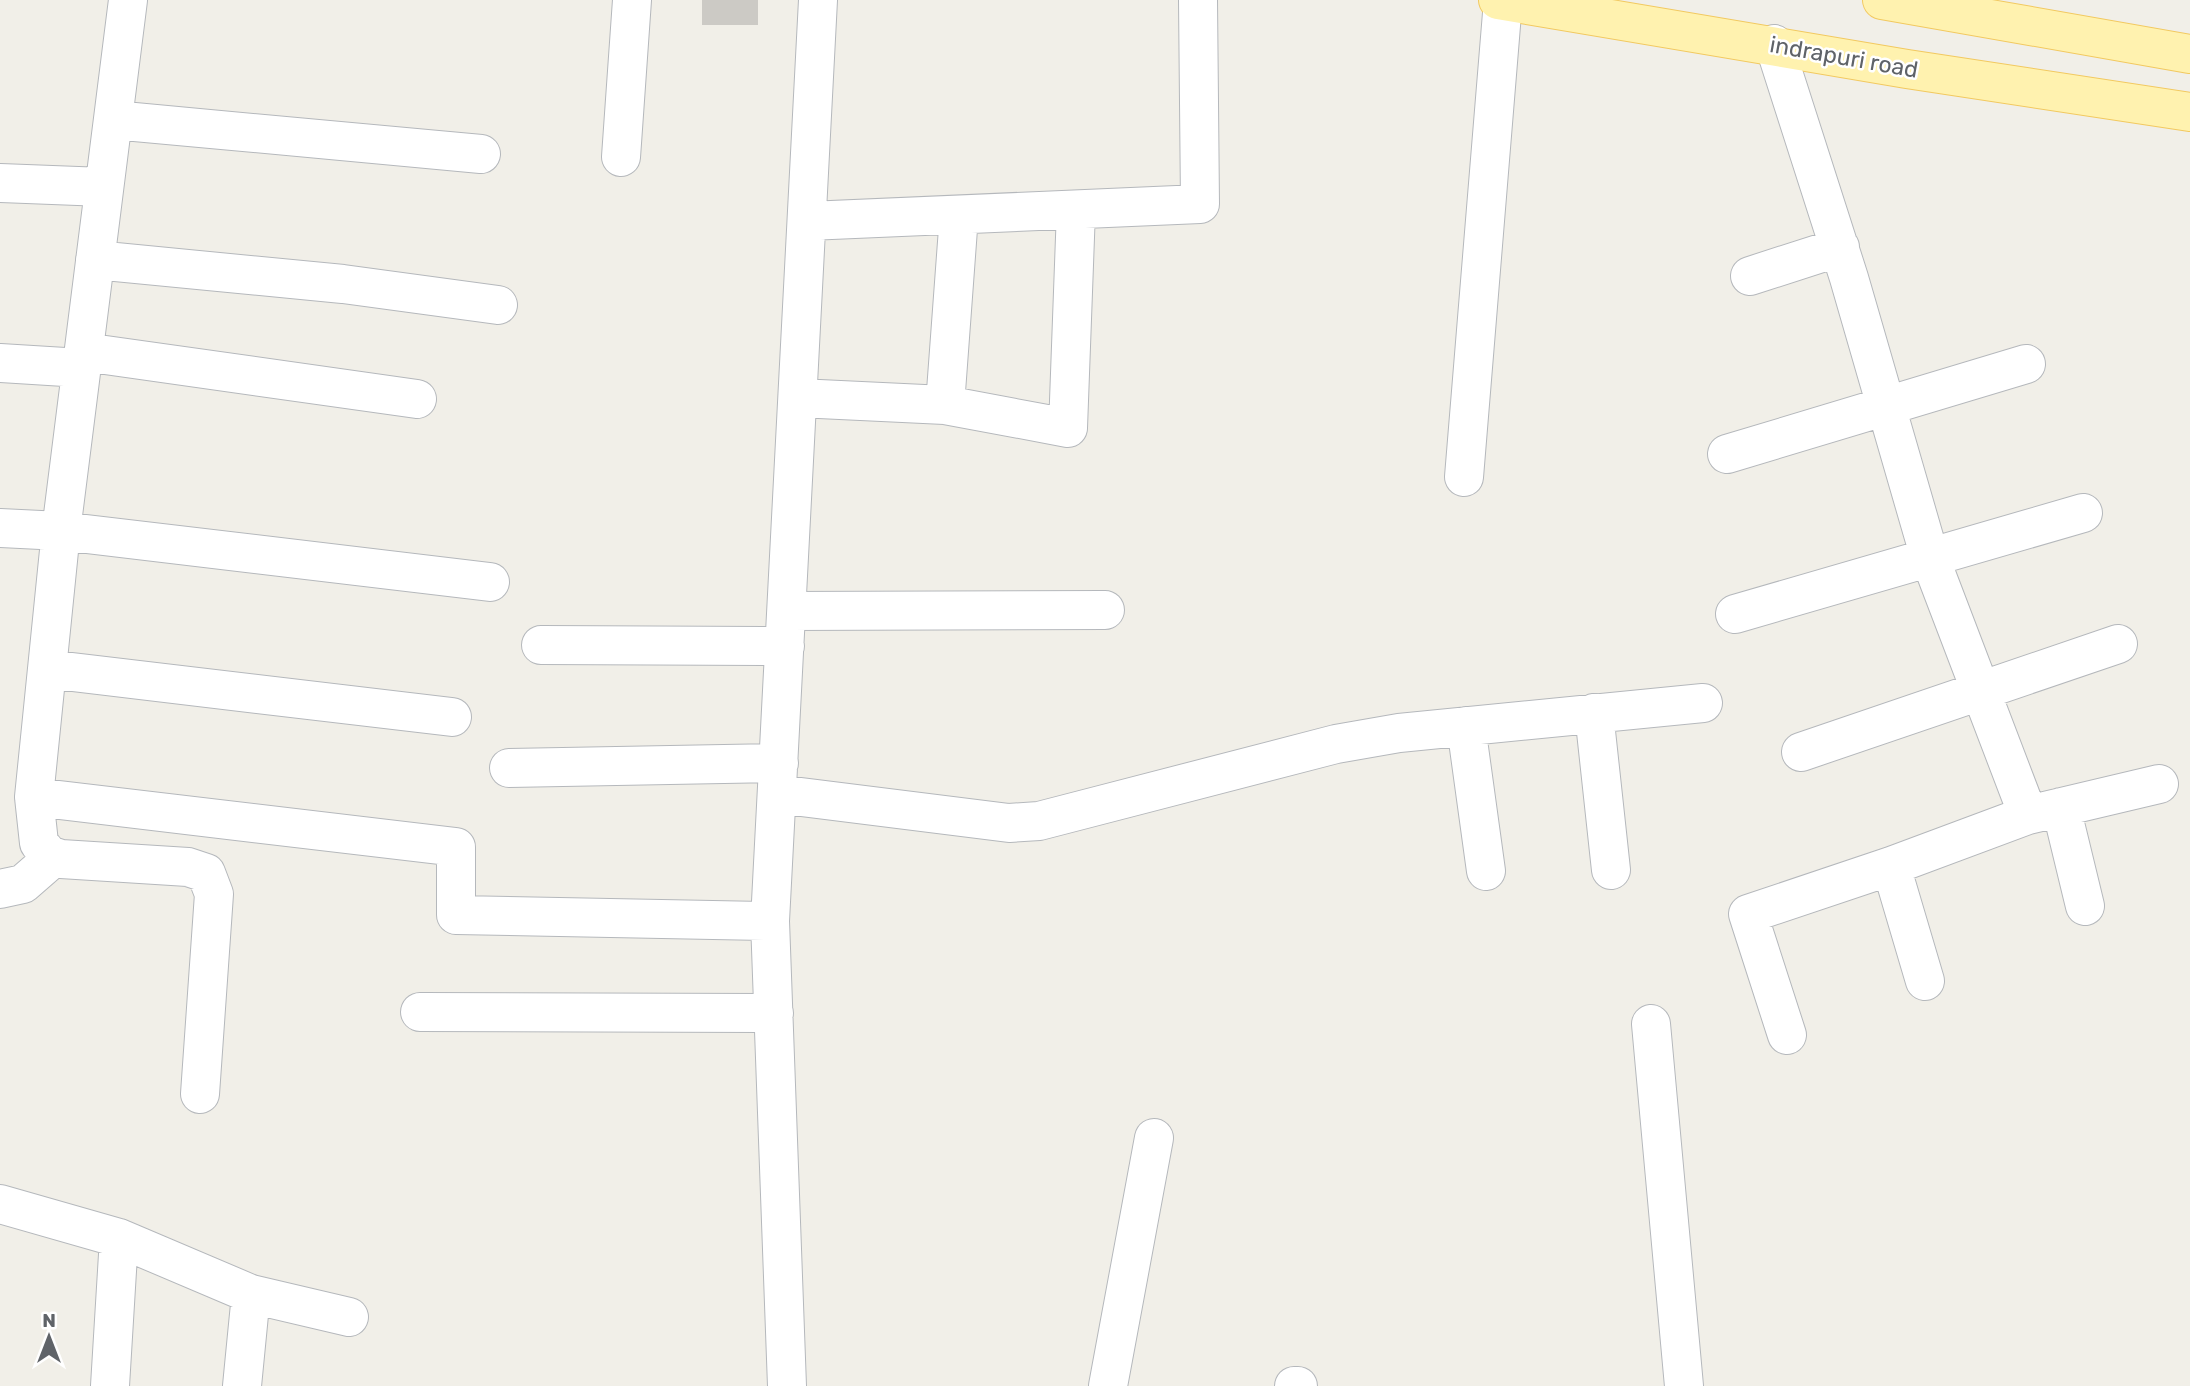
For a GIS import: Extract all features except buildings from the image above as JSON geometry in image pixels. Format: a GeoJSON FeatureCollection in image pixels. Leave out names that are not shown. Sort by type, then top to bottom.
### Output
{"type":"FeatureCollection","features":[{"type":"Feature","properties":{"kind":"main road","name":"indrapuri road"},"geometry":{"type":"LineString","coordinates":[[1501,0],[1774,44],[1907,69],[2190,112]]}},
{"type":"Feature","properties":{"kind":"main road"},"geometry":{"type":"LineString","coordinates":[[1904,2],[2190,54]]}},
{"type":"Feature","properties":{"kind":"street"},"geometry":{"type":"LineString","coordinates":[[128,0],[61,531],[34,797],[39,843],[54,857],[188,867],[206,873],[214,894],[200,1094]]}},
{"type":"Feature","properties":{"kind":"street"},"geometry":{"type":"LineString","coordinates":[[621,156],[632,0]]}},
{"type":"Feature","properties":{"kind":"street"},"geometry":{"type":"LineString","coordinates":[[787,1386],[771,921],[818,0]]}},
{"type":"Feature","properties":{"kind":"street"},"geometry":{"type":"LineString","coordinates":[[808,221],[1200,204],[1198,0]]}},
{"type":"Feature","properties":{"kind":"street"},"geometry":{"type":"LineString","coordinates":[[1464,477],[1501,0]]}},
{"type":"Feature","properties":{"kind":"street"},"geometry":{"type":"LineString","coordinates":[[1774,44],[1840,247],[1930,558],[1979,690],[2044,811],[2085,906]]}},
{"type":"Feature","properties":{"kind":"street"},"geometry":{"type":"LineString","coordinates":[[113,120],[481,154]]}},
{"type":"Feature","properties":{"kind":"street"},"geometry":{"type":"LineString","coordinates":[[0,183],[104,187]]}},
{"type":"Feature","properties":{"kind":"street"},"geometry":{"type":"LineString","coordinates":[[798,398],[945,405],[1068,428],[1076,210]]}},
{"type":"Feature","properties":{"kind":"street"},"geometry":{"type":"LineString","coordinates":[[945,405],[958,215]]}},
{"type":"Feature","properties":{"kind":"street"},"geometry":{"type":"LineString","coordinates":[[1750,276],[1840,247]]}},
{"type":"Feature","properties":{"kind":"street"},"geometry":{"type":"LineString","coordinates":[[95,260],[342,284],[498,306]]}},
{"type":"Feature","properties":{"kind":"street"},"geometry":{"type":"LineString","coordinates":[[0,363],[83,360],[417,399]]}},
{"type":"Feature","properties":{"kind":"street"},"geometry":{"type":"LineString","coordinates":[[1727,454],[2026,364]]}},
{"type":"Feature","properties":{"kind":"street"},"geometry":{"type":"LineString","coordinates":[[1735,614],[2083,513]]}},
{"type":"Feature","properties":{"kind":"street"},"geometry":{"type":"LineString","coordinates":[[0,528],[61,531],[490,582]]}},
{"type":"Feature","properties":{"kind":"street"},"geometry":{"type":"LineString","coordinates":[[541,645],[1105,610]]}},
{"type":"Feature","properties":{"kind":"street"},"geometry":{"type":"LineString","coordinates":[[1801,752],[2118,644]]}},
{"type":"Feature","properties":{"kind":"street"},"geometry":{"type":"LineString","coordinates":[[47,669],[452,717]]}},
{"type":"Feature","properties":{"kind":"street"},"geometry":{"type":"LineString","coordinates":[[509,768],[778,779],[1009,823],[1039,821],[1336,744],[1399,733],[1703,703]]}},
{"type":"Feature","properties":{"kind":"street"},"geometry":{"type":"LineString","coordinates":[[1594,713],[1611,870]]}},
{"type":"Feature","properties":{"kind":"street"},"geometry":{"type":"LineString","coordinates":[[1466,726],[1486,871]]}},
{"type":"Feature","properties":{"kind":"street"},"geometry":{"type":"LineString","coordinates":[[1787,1035],[1748,914],[2044,811],[2160,784]]}},
{"type":"Feature","properties":{"kind":"street"},"geometry":{"type":"LineString","coordinates":[[34,797],[456,847],[456,915],[771,921]]}},
{"type":"Feature","properties":{"kind":"street"},"geometry":{"type":"LineString","coordinates":[[0,889],[23,884],[54,857]]}},
{"type":"Feature","properties":{"kind":"street"},"geometry":{"type":"LineString","coordinates":[[1891,866],[1925,981]]}},
{"type":"Feature","properties":{"kind":"street"},"geometry":{"type":"LineString","coordinates":[[420,1012],[774,1013]]}},
{"type":"Feature","properties":{"kind":"street"},"geometry":{"type":"LineString","coordinates":[[1651,1024],[1684,1386]]}},
{"type":"Feature","properties":{"kind":"street"},"geometry":{"type":"LineString","coordinates":[[1108,1386],[1154,1138]]}},
{"type":"Feature","properties":{"kind":"street"},"geometry":{"type":"LineString","coordinates":[[0,1203],[119,1238],[251,1294],[349,1317]]}},
{"type":"Feature","properties":{"kind":"street"},"geometry":{"type":"LineString","coordinates":[[110,1386],[119,1238]]}},
{"type":"Feature","properties":{"kind":"street"},"geometry":{"type":"LineString","coordinates":[[242,1386],[251,1294]]}}]}
